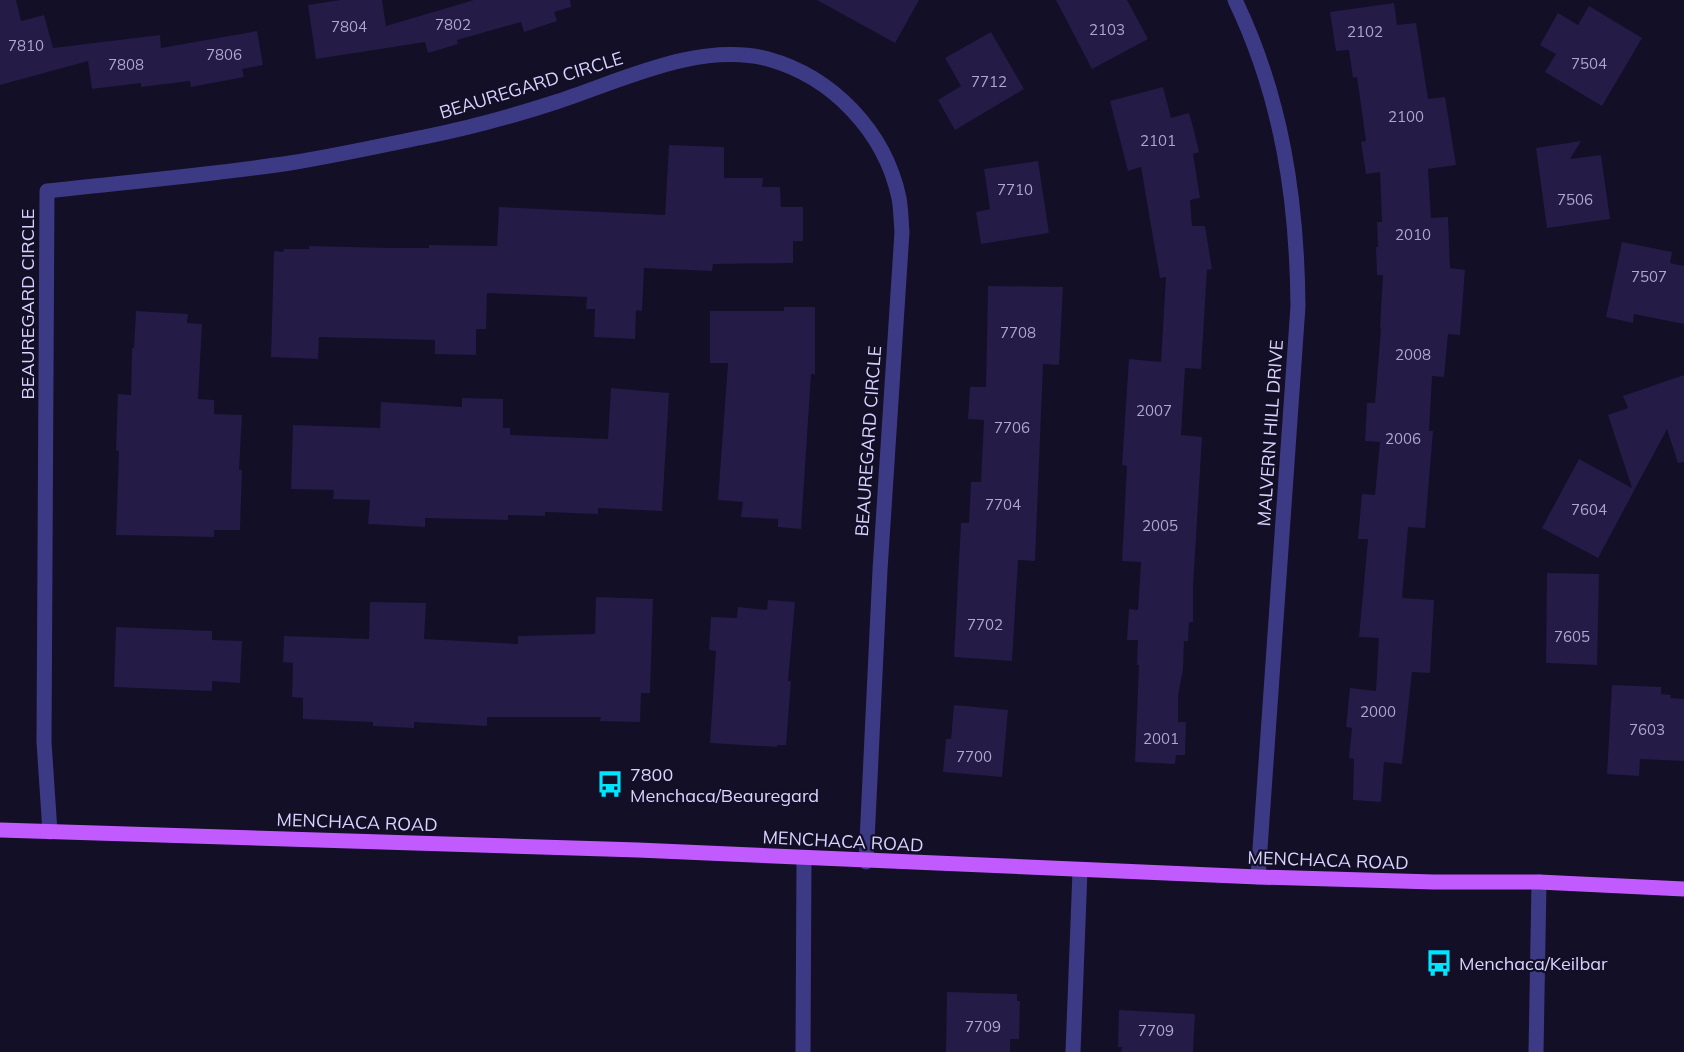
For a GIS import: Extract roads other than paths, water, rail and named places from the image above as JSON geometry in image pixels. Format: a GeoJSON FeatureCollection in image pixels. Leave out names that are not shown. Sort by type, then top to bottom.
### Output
{"type":"FeatureCollection","features":[{"type":"Feature","properties":{"kind":"main road","name":"MENCHACA ROAD"},"geometry":{"type":"LineString","coordinates":[[0,830],[638,850],[1080,871],[1434,882],[1539,882],[1684,889]]}},
{"type":"Feature","properties":{"kind":"street","name":"MALVERN HILL DRIVE"},"geometry":{"type":"LineString","coordinates":[[1235,0],[1264,75],[1282,134],[1291,188],[1298,261],[1297,318],[1258,877]]}},
{"type":"Feature","properties":{"kind":"street","name":"BEAUREGARD CIRCLE"},"geometry":{"type":"LineString","coordinates":[[50,832],[44,742],[47,191],[290,163],[426,137],[502,119],[647,70],[699,57],[729,55],[767,59],[804,72],[833,90],[855,112],[873,137],[888,167],[899,199],[902,232],[880,570],[866,862]]}},
{"type":"Feature","properties":{"kind":"street"},"geometry":{"type":"LineString","coordinates":[[803,1052],[804,859]]}},
{"type":"Feature","properties":{"kind":"street"},"geometry":{"type":"LineString","coordinates":[[1073,1052],[1080,871]]}},
{"type":"Feature","properties":{"kind":"street"},"geometry":{"type":"LineString","coordinates":[[1536,1052],[1539,882]]}},
{"type":"Feature","properties":{"kind":"place","name":"7800 Menchaca/Beauregard"},"geometry":{"type":"Point","coordinates":[610,784]}},
{"type":"Feature","properties":{"kind":"place","name":"Menchaca/Keilbar"},"geometry":{"type":"Point","coordinates":[1439,963]}}]}
